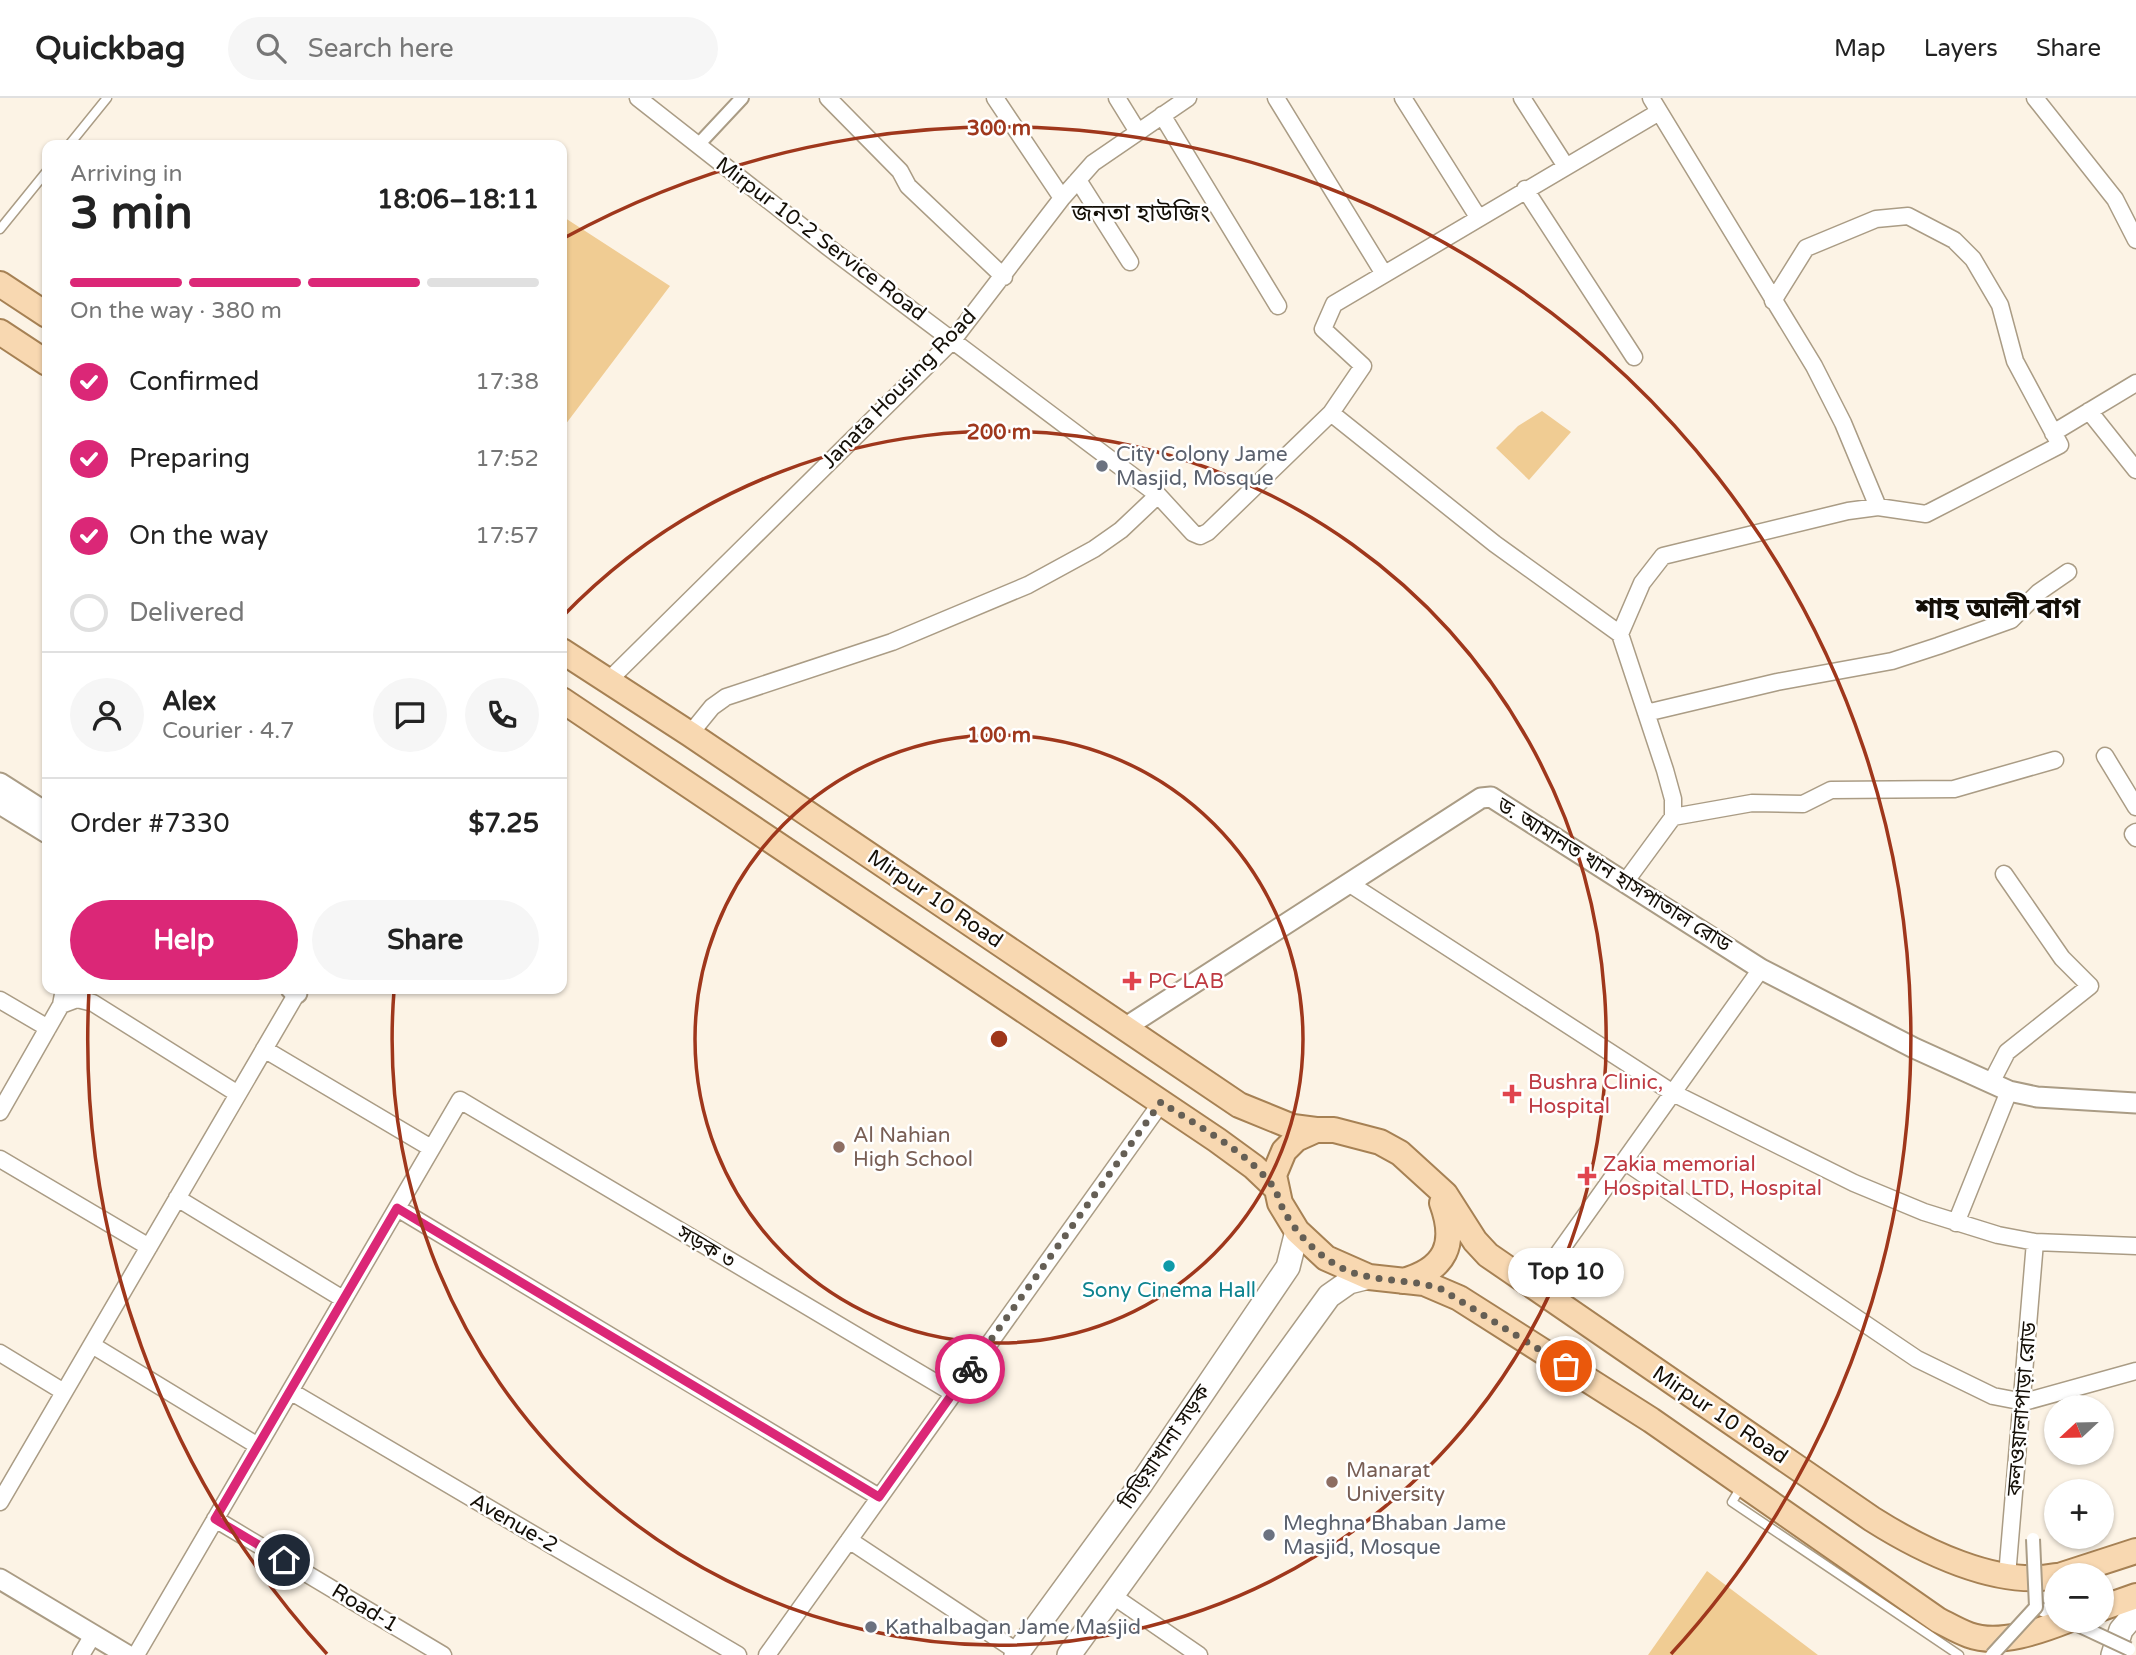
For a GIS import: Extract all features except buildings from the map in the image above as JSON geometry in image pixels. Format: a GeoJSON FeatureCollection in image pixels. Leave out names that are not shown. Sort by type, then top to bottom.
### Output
{"type":"FeatureCollection","features":[{"type":"Feature","properties":{"kind":"main road"},"geometry":{"type":"LineString","coordinates":[[0,284],[42,312]]}},
{"type":"Feature","properties":{"kind":"main road"},"geometry":{"type":"LineString","coordinates":[[0,332],[42,360]]}},
{"type":"Feature","properties":{"kind":"main road","name":"Mirpur 10 Road"},"geometry":{"type":"LineString","coordinates":[[567,654],[690,734],[1239,1105],[1293,1127],[1316,1130]]}},
{"type":"Feature","properties":{"kind":"main road","name":"Mirpur 10 Road"},"geometry":{"type":"LineString","coordinates":[[567,703],[1237,1153],[1274,1186]]}},
{"type":"Feature","properties":{"kind":"main road"},"geometry":{"type":"LineString","coordinates":[[1316,1130],[1354,1133],[1380,1142],[1401,1153],[1430,1177],[1446,1215],[1450,1235],[1448,1249],[1431,1268],[1413,1282],[1368,1277],[1326,1258],[1297,1231],[1280,1203],[1274,1186],[1276,1166],[1296,1139],[1316,1130]]}},
{"type":"Feature","properties":{"kind":"main road","name":"Mirpur 10 Road"},"geometry":{"type":"LineString","coordinates":[[1430,1177],[1488,1255],[1533,1289],[1913,1545],[2007,1576],[2044,1579]]}},
{"type":"Feature","properties":{"kind":"main road","name":"চিড়িয়াখানা সড়ক"},"geometry":{"type":"LineString","coordinates":[[1017,1654],[1141,1484],[1288,1267],[1297,1231]]}},
{"type":"Feature","properties":{"kind":"main road","name":"চিড়িয়াখানা সড়ক"},"geometry":{"type":"LineString","coordinates":[[1069,1655],[1329,1296],[1349,1282],[1368,1277]]}},
{"type":"Feature","properties":{"kind":"main road","name":"Mirpur 10 Road"},"geometry":{"type":"LineString","coordinates":[[1413,1282],[1458,1298],[1651,1420],[1938,1619],[1965,1646]]}},
{"type":"Feature","properties":{"kind":"main road"},"geometry":{"type":"LineString","coordinates":[[2099,1563],[2136,1551]]}},
{"type":"Feature","properties":{"kind":"main road"},"geometry":{"type":"LineString","coordinates":[[2114,1604],[2136,1596]]}},
{"type":"Feature","properties":{"kind":"main road"},"geometry":{"type":"LineString","coordinates":[[2121,1652],[2121,1630],[2136,1612]]}},
{"type":"Feature","properties":{"kind":"main road"},"geometry":{"type":"LineString","coordinates":[[1965,1646],[2044,1628]]}},
{"type":"Feature","properties":{"kind":"main road"},"geometry":{"type":"LineString","coordinates":[[1965,1646],[2001,1655]]}},
{"type":"Feature","properties":{"kind":"street","name":"Mirpur 10-2 Service Road"},"geometry":{"type":"LineString","coordinates":[[638,98],[1158,495],[1193,533],[1200,536],[1331,413]]}},
{"type":"Feature","properties":{"kind":"street"},"geometry":{"type":"LineString","coordinates":[[698,145],[742,98]]}},
{"type":"Feature","properties":{"kind":"street"},"geometry":{"type":"LineString","coordinates":[[828,98],[900,171],[908,186],[1004,276]]}},
{"type":"Feature","properties":{"kind":"street"},"geometry":{"type":"LineString","coordinates":[[995,98],[1062,198]]}},
{"type":"Feature","properties":{"kind":"street"},"geometry":{"type":"LineString","coordinates":[[1117,98],[1138,132]]}},
{"type":"Feature","properties":{"kind":"street","name":"Janata Housing Road"},"geometry":{"type":"LineString","coordinates":[[608,681],[953,340],[1062,198],[1093,163],[1188,98]]}},
{"type":"Feature","properties":{"kind":"street"},"geometry":{"type":"LineString","coordinates":[[1276,98],[1384,274]]}},
{"type":"Feature","properties":{"kind":"street"},"geometry":{"type":"LineString","coordinates":[[1403,98],[1478,217]]}},
{"type":"Feature","properties":{"kind":"street"},"geometry":{"type":"LineString","coordinates":[[1522,98],[1565,165]]}},
{"type":"Feature","properties":{"kind":"street"},"geometry":{"type":"LineString","coordinates":[[2035,98],[2115,199],[2136,240]]}},
{"type":"Feature","properties":{"kind":"street"},"geometry":{"type":"LineString","coordinates":[[1626,881],[1673,817],[1673,799],[1620,634],[1495,544],[1331,413],[1363,366],[1323,329],[1334,304],[1565,165],[1655,105],[1832,400],[1878,507]]}},
{"type":"Feature","properties":{"kind":"street"},"geometry":{"type":"LineString","coordinates":[[1163,115],[1278,306]]}},
{"type":"Feature","properties":{"kind":"street"},"geometry":{"type":"LineString","coordinates":[[1078,180],[1130,262]]}},
{"type":"Feature","properties":{"kind":"street"},"geometry":{"type":"LineString","coordinates":[[1525,189],[1634,357]]}},
{"type":"Feature","properties":{"kind":"street"},"geometry":{"type":"LineString","coordinates":[[1620,634],[1642,583],[1663,556],[1849,511],[1878,507],[1926,514],[2060,445],[2015,361],[2000,305],[1973,259],[1954,240],[1908,216],[1876,219],[1806,248],[1773,301]]}},
{"type":"Feature","properties":{"kind":"street"},"geometry":{"type":"LineString","coordinates":[[2053,433],[2136,383]]}},
{"type":"Feature","properties":{"kind":"street"},"geometry":{"type":"LineString","coordinates":[[2089,411],[2136,470]]}},
{"type":"Feature","properties":{"kind":"street"},"geometry":{"type":"LineString","coordinates":[[690,734],[712,707],[726,697],[892,642],[1028,585],[1094,549],[1121,530],[1158,495]]}},
{"type":"Feature","properties":{"kind":"street"},"geometry":{"type":"LineString","coordinates":[[1646,713],[1777,682],[1892,662],[2011,620],[2039,592],[2068,572]]}},
{"type":"Feature","properties":{"kind":"street"},"geometry":{"type":"LineString","coordinates":[[2105,756],[2136,807]]}},
{"type":"Feature","properties":{"kind":"street"},"geometry":{"type":"LineString","coordinates":[[1673,817],[1752,803],[1803,804],[1831,790],[1954,789],[2055,760]]}},
{"type":"Feature","properties":{"kind":"street"},"geometry":{"type":"LineString","coordinates":[[0,783],[42,810]]}},
{"type":"Feature","properties":{"kind":"street","name":"ড. আমানত খান হাসপাতাল রোড"},"geometry":{"type":"LineString","coordinates":[[1126,1027],[1481,798],[1491,797],[1762,969],[1914,1048],[2000,1087],[2037,1097],[2136,1103]]}},
{"type":"Feature","properties":{"kind":"street"},"geometry":{"type":"LineString","coordinates":[[0,804],[42,830]]}},
{"type":"Feature","properties":{"kind":"street"},"geometry":{"type":"LineString","coordinates":[[2136,832],[2133,834],[2136,838]]}},
{"type":"Feature","properties":{"kind":"street"},"geometry":{"type":"LineString","coordinates":[[1956,1223],[2000,1087],[2007,1052],[2090,986],[2062,958],[2004,874]]}},
{"type":"Feature","properties":{"kind":"street"},"geometry":{"type":"LineString","coordinates":[[1350,884],[1673,1093],[1854,1183],[1956,1223],[2035,1242],[2136,1246]]}},
{"type":"Feature","properties":{"kind":"street"},"geometry":{"type":"LineString","coordinates":[[1533,1289],[1762,969]]}},
{"type":"Feature","properties":{"kind":"street"},"geometry":{"type":"LineString","coordinates":[[0,1112],[61,1005],[63,994]]}},
{"type":"Feature","properties":{"kind":"street"},"geometry":{"type":"LineString","coordinates":[[0,1502],[264,1049],[293,994]]}},
{"type":"Feature","properties":{"kind":"street"},"geometry":{"type":"LineString","coordinates":[[61,1005],[77,999],[93,1003],[238,1094]]}},
{"type":"Feature","properties":{"kind":"street"},"geometry":{"type":"LineString","coordinates":[[0,1000],[48,1028]]}},
{"type":"Feature","properties":{"kind":"street"},"geometry":{"type":"LineString","coordinates":[[136,1655],[431,1148],[264,1049]]}},
{"type":"Feature","properties":{"kind":"street","name":"সড়ক ৩"},"geometry":{"type":"LineString","coordinates":[[431,1148],[460,1100],[953,1393]]}},
{"type":"Feature","properties":{"kind":"street"},"geometry":{"type":"LineString","coordinates":[[767,1655],[1161,1102]]}},
{"type":"Feature","properties":{"kind":"street"},"geometry":{"type":"LineString","coordinates":[[0,1159],[149,1247]]}},
{"type":"Feature","properties":{"kind":"street"},"geometry":{"type":"LineString","coordinates":[[1624,1161],[1917,1359],[1993,1395],[2024,1402],[2136,1371]]}},
{"type":"Feature","properties":{"kind":"street"},"geometry":{"type":"LineString","coordinates":[[177,1198],[343,1299]]}},
{"type":"Feature","properties":{"kind":"street"},"geometry":{"type":"LineString","coordinates":[[397,1208],[879,1497]]}},
{"type":"Feature","properties":{"kind":"street","name":"কলওয়ালাপাড়া রোড"},"geometry":{"type":"LineString","coordinates":[[2007,1576],[2024,1402],[2035,1242]]}},
{"type":"Feature","properties":{"kind":"street"},"geometry":{"type":"LineString","coordinates":[[92,1345],[258,1447]]}},
{"type":"Feature","properties":{"kind":"street"},"geometry":{"type":"LineString","coordinates":[[0,1353],[64,1392]]}},
{"type":"Feature","properties":{"kind":"street","name":"Avenue-2"},"geometry":{"type":"LineString","coordinates":[[290,1391],[738,1655]]}},
{"type":"Feature","properties":{"kind":"street","name":"Road-1"},"geometry":{"type":"LineString","coordinates":[[215,1519],[443,1655]]}},
{"type":"Feature","properties":{"kind":"street"},"geometry":{"type":"LineString","coordinates":[[1992,1655],[2036,1607],[2033,1539]]}},
{"type":"Feature","properties":{"kind":"street"},"geometry":{"type":"LineString","coordinates":[[849,1540],[1017,1654]]}},
{"type":"Feature","properties":{"kind":"street"},"geometry":{"type":"LineString","coordinates":[[1,1582],[127,1655]]}},
{"type":"Feature","properties":{"kind":"street"},"geometry":{"type":"LineString","coordinates":[[1113,1596],[1199,1655]]}},
{"type":"Feature","properties":{"kind":"street"},"geometry":{"type":"LineString","coordinates":[[2036,1607],[2044,1611]]}},
{"type":"Feature","properties":{"kind":"street"},"geometry":{"type":"LineString","coordinates":[[2089,1633],[2121,1652]]}},
{"type":"Feature","properties":{"kind":"street"},"geometry":{"type":"LineString","coordinates":[[82,1655],[93,1635]]}},
{"type":"Feature","properties":{"kind":"lane"},"geometry":{"type":"LineString","coordinates":[[73,140],[107,98]]}},
{"type":"Feature","properties":{"kind":"lane"},"geometry":{"type":"LineString","coordinates":[[0,229],[42,177]]}},
{"type":"Feature","properties":{"kind":"shaded area"},"geometry":{"type":"Polygon","coordinates":[[[567,219],[670,286],[567,422],[567,219]]]}},
{"type":"Feature","properties":{"kind":"shaded area"},"geometry":{"type":"Polygon","coordinates":[[[1542,411],[1571,432],[1529,480],[1496,448],[1518,426],[1542,411]]]}},
{"type":"Feature","properties":{"kind":"shaded area"},"geometry":{"type":"Polygon","coordinates":[[[1707,1571],[1818,1655],[1648,1655],[1707,1571]]]}},
{"type":"Feature","properties":{"kind":"way so far"},"geometry":{"type":"LineString","coordinates":[[970,1369],[1161,1102],[1254,1167],[1274,1186],[1280,1203],[1297,1231],[1326,1258],[1351,1272],[1368,1277],[1424,1283],[1441,1289],[1566,1366]]}},
{"type":"Feature","properties":{"kind":"place","name":"City Colony Jame Masjid, Mosque"},"geometry":{"type":"Point","coordinates":[1102,466]}},
{"type":"Feature","properties":{"kind":"place","name":"PC LAB"},"geometry":{"type":"Point","coordinates":[1132,981]}},
{"type":"Feature","properties":{"kind":"place","name":"Bushra Clinic, Hospital"},"geometry":{"type":"Point","coordinates":[1512,1094]}},
{"type":"Feature","properties":{"kind":"place","name":"Al Nahian High School"},"geometry":{"type":"Point","coordinates":[839,1147]}},
{"type":"Feature","properties":{"kind":"place","name":"Zakia memorial Hospital LTD, Hospital"},"geometry":{"type":"Point","coordinates":[1587,1176]}},
{"type":"Feature","properties":{"kind":"place","name":"Sony Cinema Hall"},"geometry":{"type":"Point","coordinates":[1169,1266]}},
{"type":"Feature","properties":{"kind":"place","name":"Top 10"},"geometry":{"type":"Point","coordinates":[1566,1366]}},
{"type":"Feature","properties":{"kind":"place","name":"Manarat University"},"geometry":{"type":"Point","coordinates":[1332,1482]}},
{"type":"Feature","properties":{"kind":"place","name":"Meghna Bhaban Jame Masjid, Mosque"},"geometry":{"type":"Point","coordinates":[1269,1535]}},
{"type":"Feature","properties":{"kind":"place","name":"Kathalbagan Jame Masjid"},"geometry":{"type":"Point","coordinates":[871,1627]}},
{"type":"Feature","properties":{"kind":"district","name":"জনতা হাউজিং"},"geometry":{"type":"Point","coordinates":[1141,213]}},
{"type":"Feature","properties":{"kind":"district","name":"শাহ আলী বাগ"},"geometry":{"type":"Point","coordinates":[1998,609]}},
{"type":"Feature","properties":{"kind":"route"},"geometry":{"type":"LineString","coordinates":[[284,1560],[215,1519],[397,1208],[879,1497],[970,1369]]}}]}
